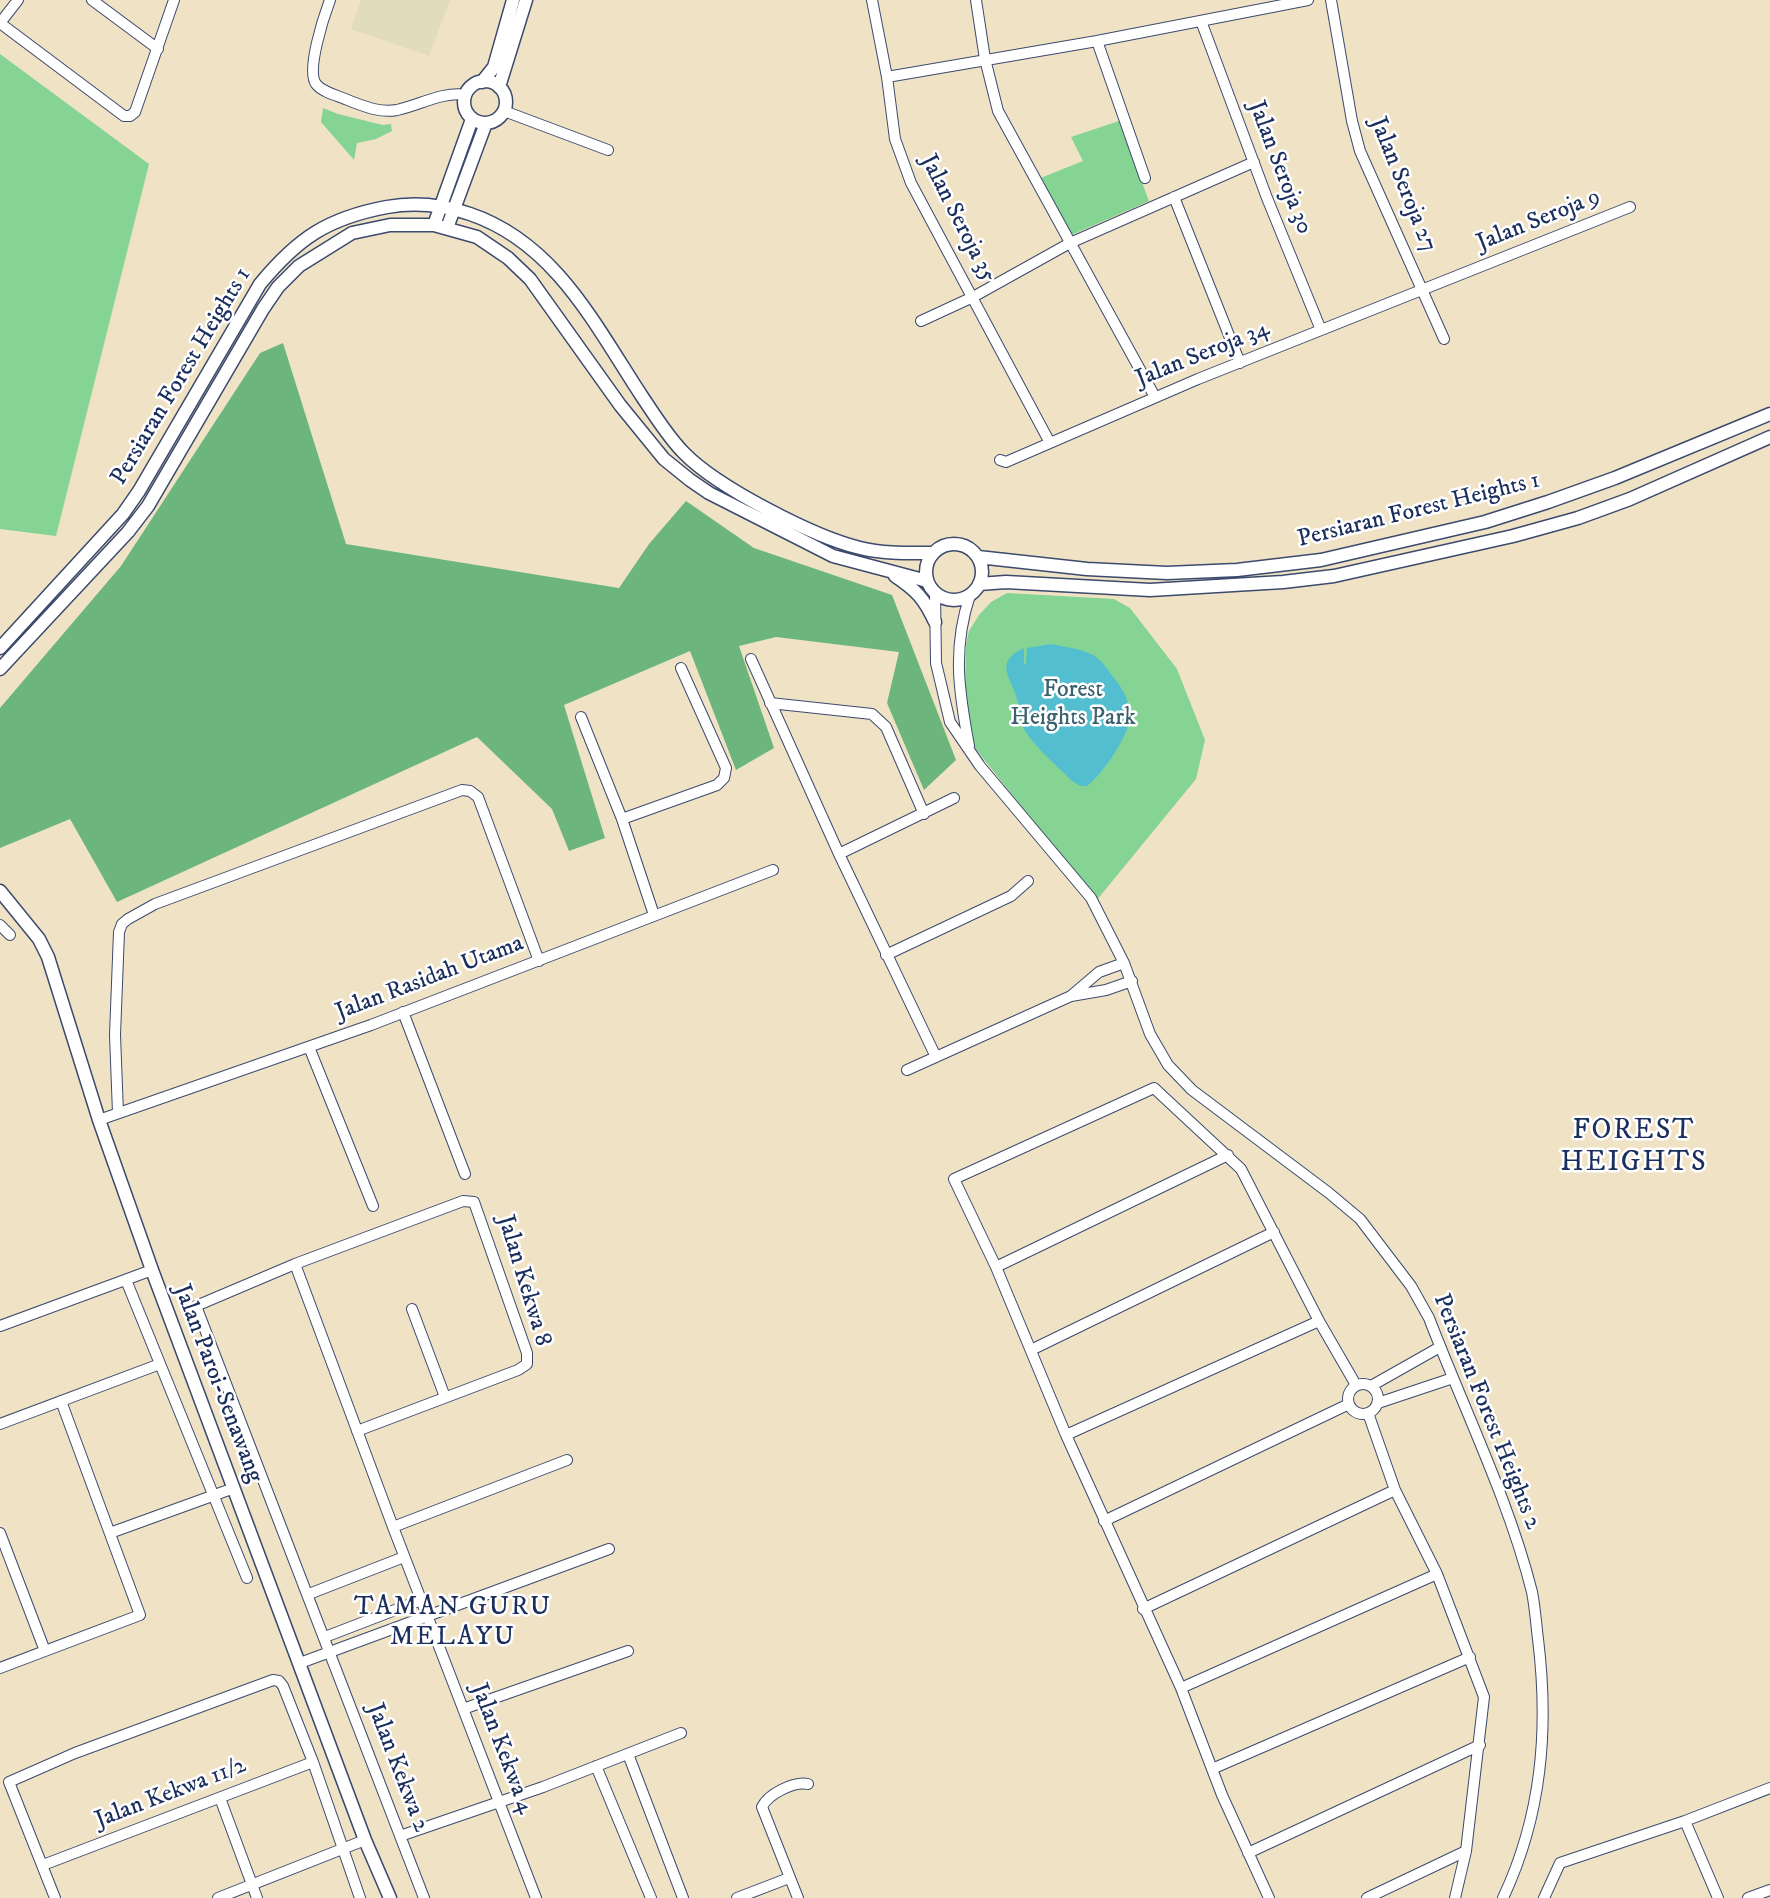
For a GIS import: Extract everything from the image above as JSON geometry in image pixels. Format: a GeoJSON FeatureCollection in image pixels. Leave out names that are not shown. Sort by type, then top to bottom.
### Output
{"type":"FeatureCollection","features":[{"type":"Feature","properties":{"kind":"street"},"geometry":{"type":"LineString","coordinates":[[18,0],[0,23],[127,116],[135,112],[174,0]]}},
{"type":"Feature","properties":{"kind":"street"},"geometry":{"type":"LineString","coordinates":[[92,0],[158,49]]}},
{"type":"Feature","properties":{"kind":"street"},"geometry":{"type":"LineString","coordinates":[[330,0],[319,37],[314,69],[315,82],[322,89],[380,111],[395,110],[453,94],[466,95]]}},
{"type":"Feature","properties":{"kind":"street"},"geometry":{"type":"LineString","coordinates":[[481,82],[499,87],[506,98],[504,111],[497,120],[486,123],[472,119],[465,108],[466,95],[469,89],[481,82],[494,67],[513,0]]}},
{"type":"Feature","properties":{"kind":"street"},"geometry":{"type":"LineString","coordinates":[[499,87],[526,0]]}},
{"type":"Feature","properties":{"kind":"street","name":"Jalan Seroja 35"},"geometry":{"type":"LineString","coordinates":[[872,0],[887,77],[895,139],[911,183],[1049,442]]}},
{"type":"Feature","properties":{"kind":"street"},"geometry":{"type":"LineString","coordinates":[[976,0],[985,59],[998,111],[1155,397]]}},
{"type":"Feature","properties":{"kind":"street"},"geometry":{"type":"LineString","coordinates":[[887,77],[1097,41],[1308,0]]}},
{"type":"Feature","properties":{"kind":"street","name":"Jalan Seroja 27"},"geometry":{"type":"LineString","coordinates":[[1331,0],[1352,121],[1360,151],[1444,339]]}},
{"type":"Feature","properties":{"kind":"street","name":"Jalan Seroja 30"},"geometry":{"type":"LineString","coordinates":[[1201,21],[1321,330]]}},
{"type":"Feature","properties":{"kind":"street"},"geometry":{"type":"LineString","coordinates":[[1097,41],[1145,178]]}},
{"type":"Feature","properties":{"kind":"street"},"geometry":{"type":"LineString","coordinates":[[504,111],[608,150]]}},
{"type":"Feature","properties":{"kind":"street"},"geometry":{"type":"LineString","coordinates":[[441,227],[472,119]]}},
{"type":"Feature","properties":{"kind":"street"},"geometry":{"type":"LineString","coordinates":[[447,208],[486,123]]}},
{"type":"Feature","properties":{"kind":"street"},"geometry":{"type":"LineString","coordinates":[[921,321],[973,297],[1070,243],[1254,163]]}},
{"type":"Feature","properties":{"kind":"street"},"geometry":{"type":"LineString","coordinates":[[1174,197],[1240,363]]}},
{"type":"Feature","properties":{"kind":"street","name":"Persiaran Forest Heights 1"},"geometry":{"type":"LineString","coordinates":[[0,648],[123,513],[146,479],[260,284],[282,257],[311,234],[355,213],[405,204],[447,208],[492,221],[515,234],[540,254],[575,296],[666,432],[703,470],[754,500],[838,542],[889,553],[933,553]]}},
{"type":"Feature","properties":{"kind":"street","name":"Jalan Seroja 9"},"geometry":{"type":"LineString","coordinates":[[1424,290],[1630,206]]}},
{"type":"Feature","properties":{"kind":"street","name":"Persiaran Forest Heights 1"},"geometry":{"type":"LineString","coordinates":[[0,669],[128,532],[148,506],[263,309],[292,273],[324,249],[352,233],[390,225],[441,227],[477,237],[508,258],[530,279],[620,405],[664,459],[709,493],[834,556],[927,581]]}},
{"type":"Feature","properties":{"kind":"street","name":"Jalan Seroja 34"},"geometry":{"type":"LineString","coordinates":[[1000,460],[1006,462],[1155,397],[1424,290]]}},
{"type":"Feature","properties":{"kind":"street","name":"Persiaran Forest Heights 1"},"geometry":{"type":"LineString","coordinates":[[978,557],[1087,569],[1167,573],[1237,570],[1321,560],[1485,522],[1548,502],[1628,473],[1770,414]]}},
{"type":"Feature","properties":{"kind":"street","name":"Persiaran Forest Heights 1"},"geometry":{"type":"LineString","coordinates":[[979,584],[1006,582],[1150,590],[1257,584],[1334,576],[1513,536],[1578,518],[1630,499],[1770,437]]}},
{"type":"Feature","properties":{"kind":"street"},"geometry":{"type":"LineString","coordinates":[[1733,455],[1761,449],[1770,450]]}},
{"type":"Feature","properties":{"kind":"street"},"geometry":{"type":"LineString","coordinates":[[970,595],[948,600],[935,593],[927,581],[926,566],[933,553],[946,545],[968,547],[978,557],[982,570],[979,584],[970,595],[961,622],[958,661],[959,694],[970,750]]}},
{"type":"Feature","properties":{"kind":"street"},"geometry":{"type":"LineString","coordinates":[[877,567],[917,590],[935,622]]}},
{"type":"Feature","properties":{"kind":"street","name":"Persiaran Forest Heights 2"},"geometry":{"type":"LineString","coordinates":[[935,593],[936,663],[950,722],[980,766],[1091,898],[1132,981],[1150,1034],[1168,1065],[1192,1090],[1360,1219],[1411,1286],[1429,1318],[1519,1547],[1532,1594],[1541,1668],[1542,1749],[1531,1826],[1503,1898]]}},
{"type":"Feature","properties":{"kind":"street"},"geometry":{"type":"LineString","coordinates":[[751,659],[839,854],[936,1057]]}},
{"type":"Feature","properties":{"kind":"street"},"geometry":{"type":"LineString","coordinates":[[622,819],[718,785],[724,778],[726,768],[681,668]]}},
{"type":"Feature","properties":{"kind":"street"},"geometry":{"type":"LineString","coordinates":[[770,703],[872,714],[886,727],[924,814]]}},
{"type":"Feature","properties":{"kind":"street"},"geometry":{"type":"LineString","coordinates":[[582,717],[622,819],[654,915]]}},
{"type":"Feature","properties":{"kind":"street"},"geometry":{"type":"LineString","coordinates":[[118,1113],[115,1035],[119,933],[122,924],[155,904],[462,790],[470,791],[478,797],[539,961]]}},
{"type":"Feature","properties":{"kind":"street"},"geometry":{"type":"LineString","coordinates":[[839,854],[954,798]]}},
{"type":"Feature","properties":{"kind":"street","name":"Jalan Rasidah Utama"},"geometry":{"type":"LineString","coordinates":[[99,1120],[403,1013],[773,870]]}},
{"type":"Feature","properties":{"kind":"street"},"geometry":{"type":"LineString","coordinates":[[886,955],[1011,896],[1028,881]]}},
{"type":"Feature","properties":{"kind":"street","name":"Jalan Paroi-Senawang"},"geometry":{"type":"LineString","coordinates":[[0,891],[25,920],[48,957],[99,1120],[152,1270],[365,1840],[390,1898]]}},
{"type":"Feature","properties":{"kind":"street"},"geometry":{"type":"LineString","coordinates":[[0,925],[10,935]]}},
{"type":"Feature","properties":{"kind":"street"},"geometry":{"type":"LineString","coordinates":[[1071,996],[1099,972],[1124,963]]}},
{"type":"Feature","properties":{"kind":"street"},"geometry":{"type":"LineString","coordinates":[[907,1070],[1071,996],[1105,990],[1132,981]]}},
{"type":"Feature","properties":{"kind":"street"},"geometry":{"type":"LineString","coordinates":[[403,1013],[465,1174]]}},
{"type":"Feature","properties":{"kind":"street"},"geometry":{"type":"LineString","coordinates":[[309,1047],[373,1206]]}},
{"type":"Feature","properties":{"kind":"street"},"geometry":{"type":"LineString","coordinates":[[1269,1898],[1212,1769],[1181,1688],[1143,1609],[996,1267],[954,1179],[1154,1088],[1241,1169],[1319,1321],[1356,1385]]}},
{"type":"Feature","properties":{"kind":"street"},"geometry":{"type":"LineString","coordinates":[[996,1267],[1228,1155]]}},
{"type":"Feature","properties":{"kind":"street","name":"Jalan Kekwa 8"},"geometry":{"type":"LineString","coordinates":[[197,1306],[295,1264],[463,1201],[474,1202],[527,1353],[527,1364],[518,1370],[358,1431]]}},
{"type":"Feature","properties":{"kind":"street"},"geometry":{"type":"LineString","coordinates":[[1031,1350],[1274,1232]]}},
{"type":"Feature","properties":{"kind":"street","name":"Jalan Kekwa 4"},"geometry":{"type":"LineString","coordinates":[[295,1264],[404,1557],[536,1898]]}},
{"type":"Feature","properties":{"kind":"street"},"geometry":{"type":"LineString","coordinates":[[0,1326],[152,1270]]}},
{"type":"Feature","properties":{"kind":"street"},"geometry":{"type":"LineString","coordinates":[[126,1280],[247,1578]]}},
{"type":"Feature","properties":{"kind":"street","name":"Jalan Kekwa 2"},"geometry":{"type":"LineString","coordinates":[[197,1306],[424,1898]]}},
{"type":"Feature","properties":{"kind":"street"},"geometry":{"type":"LineString","coordinates":[[412,1309],[445,1397]]}},
{"type":"Feature","properties":{"kind":"street"},"geometry":{"type":"LineString","coordinates":[[1066,1435],[1319,1321]]}},
{"type":"Feature","properties":{"kind":"street"},"geometry":{"type":"LineString","coordinates":[[1356,1385],[1371,1386],[1440,1347]]}},
{"type":"Feature","properties":{"kind":"street"},"geometry":{"type":"LineString","coordinates":[[0,1424],[160,1364]]}},
{"type":"Feature","properties":{"kind":"street"},"geometry":{"type":"LineString","coordinates":[[1367,1413],[1378,1403],[1452,1378]]}},
{"type":"Feature","properties":{"kind":"street"},"geometry":{"type":"LineString","coordinates":[[1356,1385],[1348,1396],[1349,1404],[1355,1411],[1367,1413]]}},
{"type":"Feature","properties":{"kind":"street"},"geometry":{"type":"LineString","coordinates":[[1371,1386],[1377,1393],[1378,1403]]}},
{"type":"Feature","properties":{"kind":"street"},"geometry":{"type":"LineString","coordinates":[[0,1668],[140,1615],[61,1401]]}},
{"type":"Feature","properties":{"kind":"street"},"geometry":{"type":"LineString","coordinates":[[1104,1521],[1349,1404]]}},
{"type":"Feature","properties":{"kind":"street"},"geometry":{"type":"LineString","coordinates":[[1367,1413],[1395,1490],[1437,1574],[1485,1697],[1466,1851],[1455,1898]]}},
{"type":"Feature","properties":{"kind":"street"},"geometry":{"type":"LineString","coordinates":[[393,1527],[567,1460]]}},
{"type":"Feature","properties":{"kind":"street"},"geometry":{"type":"LineString","coordinates":[[110,1533],[234,1488]]}},
{"type":"Feature","properties":{"kind":"street"},"geometry":{"type":"LineString","coordinates":[[1143,1609],[1395,1490]]}},
{"type":"Feature","properties":{"kind":"street"},"geometry":{"type":"LineString","coordinates":[[0,1533],[45,1651]]}},
{"type":"Feature","properties":{"kind":"street"},"geometry":{"type":"LineString","coordinates":[[300,1662],[609,1549]]}},
{"type":"Feature","properties":{"kind":"street"},"geometry":{"type":"LineString","coordinates":[[309,1594],[404,1557]]}},
{"type":"Feature","properties":{"kind":"street"},"geometry":{"type":"LineString","coordinates":[[0,1570],[12,1566]]}},
{"type":"Feature","properties":{"kind":"street"},"geometry":{"type":"LineString","coordinates":[[1181,1688],[1437,1574]]}},
{"type":"Feature","properties":{"kind":"street"},"geometry":{"type":"LineString","coordinates":[[326,1637],[421,1600]]}},
{"type":"Feature","properties":{"kind":"street"},"geometry":{"type":"LineString","coordinates":[[463,1709],[628,1651]]}},
{"type":"Feature","properties":{"kind":"street"},"geometry":{"type":"LineString","coordinates":[[1212,1769],[1470,1657]]}},
{"type":"Feature","properties":{"kind":"street"},"geometry":{"type":"LineString","coordinates":[[55,1898],[9,1782],[75,1753],[279,1681],[313,1762],[360,1898]]}},
{"type":"Feature","properties":{"kind":"street"},"geometry":{"type":"LineString","coordinates":[[400,1836],[681,1733]]}},
{"type":"Feature","properties":{"kind":"street"},"geometry":{"type":"LineString","coordinates":[[1248,1853],[1480,1745]]}},
{"type":"Feature","properties":{"kind":"street"},"geometry":{"type":"LineString","coordinates":[[628,1754],[683,1898]]}},
{"type":"Feature","properties":{"kind":"street","name":"Jalan Kekwa 11/2"},"geometry":{"type":"LineString","coordinates":[[43,1865],[313,1762]]}},
{"type":"Feature","properties":{"kind":"street"},"geometry":{"type":"LineString","coordinates":[[596,1766],[651,1898]]}},
{"type":"Feature","properties":{"kind":"street"},"geometry":{"type":"LineString","coordinates":[[797,1898],[762,1807],[765,1800],[802,1783],[808,1784]]}},
{"type":"Feature","properties":{"kind":"street"},"geometry":{"type":"LineString","coordinates":[[1544,1898],[1560,1863],[1685,1821],[1770,1788]]}},
{"type":"Feature","properties":{"kind":"street"},"geometry":{"type":"LineString","coordinates":[[220,1798],[257,1898]]}},
{"type":"Feature","properties":{"kind":"street"},"geometry":{"type":"LineString","coordinates":[[1685,1821],[1718,1898]]}},
{"type":"Feature","properties":{"kind":"street"},"geometry":{"type":"LineString","coordinates":[[218,1898],[365,1840]]}},
{"type":"Feature","properties":{"kind":"street"},"geometry":{"type":"LineString","coordinates":[[1367,1898],[1466,1851]]}},
{"type":"Feature","properties":{"kind":"street"},"geometry":{"type":"LineString","coordinates":[[737,1898],[789,1878]]}},
{"type":"Feature","properties":{"kind":"street"},"geometry":{"type":"LineString","coordinates":[[1748,1898],[1770,1890]]}},
{"type":"Feature","properties":{"kind":"shaded area"},"geometry":{"type":"Polygon","coordinates":[[[361,0],[450,0],[429,56],[351,29],[361,0]]]}},
{"type":"Feature","properties":{"kind":"green space"},"geometry":{"type":"Polygon","coordinates":[[[0,54],[149,164],[56,536],[0,529],[0,54]]]}},
{"type":"Feature","properties":{"kind":"green space"},"geometry":{"type":"Polygon","coordinates":[[[323,108],[383,125],[391,124],[392,131],[376,139],[357,143],[354,160],[321,122],[323,108]]]}},
{"type":"Feature","properties":{"kind":"green space"},"geometry":{"type":"Polygon","coordinates":[[[1119,121],[1149,201],[1069,236],[1038,179],[1083,161],[1071,137],[1119,121]]]}},
{"type":"Feature","properties":{"kind":"green space"},"geometry":{"type":"Polygon","coordinates":[[[283,343],[346,544],[619,588],[649,544],[686,501],[754,548],[892,595],[956,760],[924,790],[887,703],[899,652],[776,637],[739,646],[774,748],[736,770],[690,651],[564,705],[605,838],[569,851],[552,809],[477,737],[117,902],[70,819],[0,848],[0,708],[121,566],[260,353],[283,343]]]}},
{"type":"Feature","properties":{"kind":"green space","name":"Forest Heights Park"},"geometry":{"type":"Polygon","coordinates":[[[1007,593],[1114,599],[1130,608],[1177,669],[1205,740],[1196,779],[1096,901],[975,748],[965,694],[966,645],[969,631],[979,615],[991,602],[1007,593]]]}},
{"type":"Feature","properties":{"kind":"water"},"geometry":{"type":"Polygon","coordinates":[[[1051,644],[1083,651],[1098,659],[1121,687],[1129,707],[1129,721],[1121,741],[1108,763],[1087,786],[1080,786],[1071,780],[1025,731],[1007,670],[1009,659],[1024,648],[1026,664],[1027,648],[1051,644]]]}},
{"type":"Feature","properties":{"kind":"district","name":"FOREST HEIGHTS"},"geometry":{"type":"Point","coordinates":[1634,1148]}},
{"type":"Feature","properties":{"kind":"district","name":"TAMAN GURU MELAYU"},"geometry":{"type":"Point","coordinates":[453,1624]}}]}
